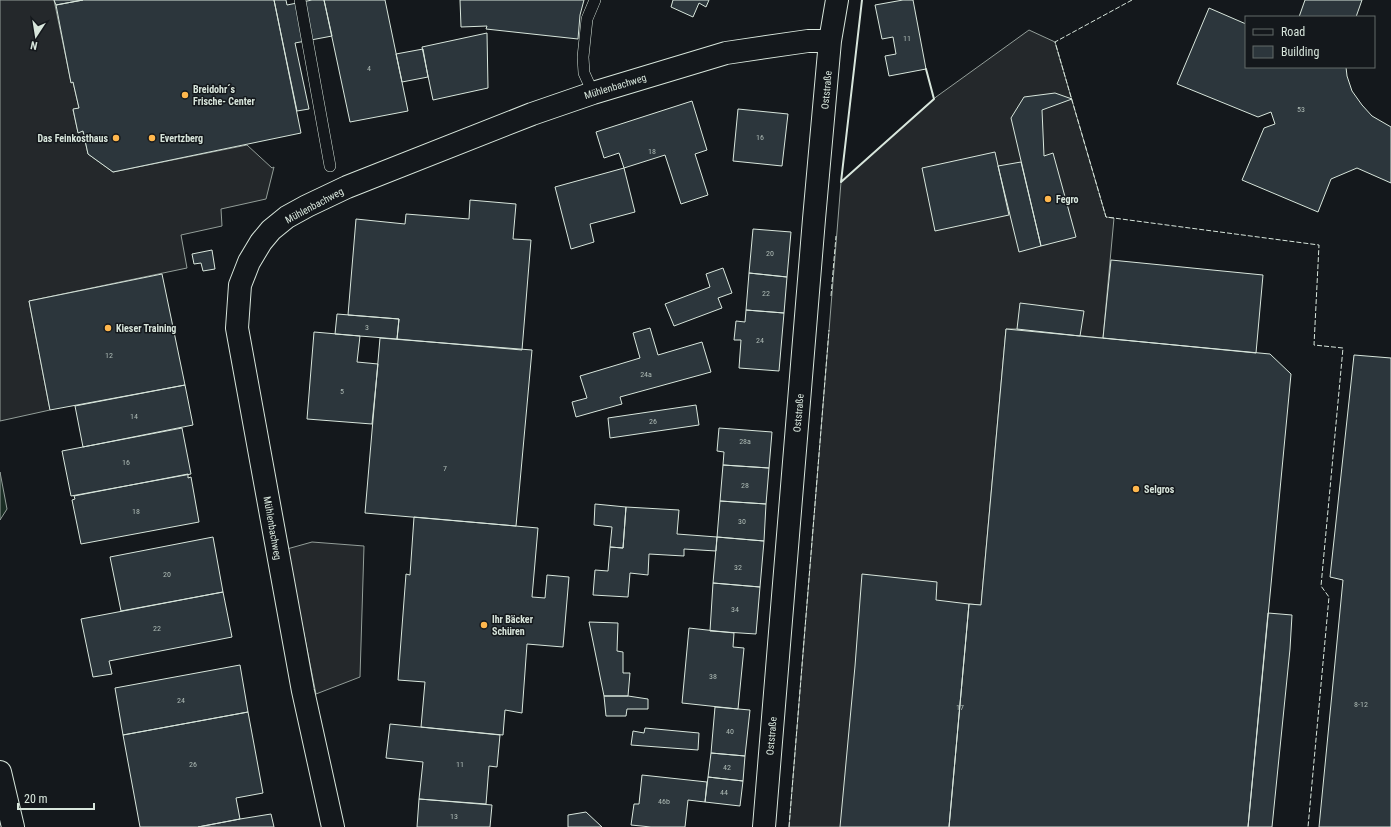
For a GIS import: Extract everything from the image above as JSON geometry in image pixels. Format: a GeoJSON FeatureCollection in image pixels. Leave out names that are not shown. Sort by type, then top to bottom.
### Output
{"type":"FeatureCollection","features":[{"type":"Feature","properties":{"kind":"street","name":"Oststraße"},"geometry":{"type":"LineString","coordinates":[[764,827],[785,555],[830,41],[837,0]]}},
{"type":"Feature","properties":{"kind":"street","name":"Mühlenbachweg"},"geometry":{"type":"LineString","coordinates":[[333,827],[303,691],[237,328],[240,285],[249,262],[261,242],[271,230],[287,217],[307,206],[347,187],[524,116],[593,93],[726,53],[808,41],[830,41]]}},
{"type":"Feature","properties":{"kind":"street"},"geometry":{"type":"LineString","coordinates":[[0,772],[13,827]]}},
{"type":"Feature","properties":{"kind":"lane"},"geometry":{"type":"LineString","coordinates":[[300,0],[330,166]]}},
{"type":"Feature","properties":{"kind":"lane"},"geometry":{"type":"LineString","coordinates":[[593,93],[584,73],[583,57],[588,19],[595,0]]}},
{"type":"Feature","properties":{"kind":"green space"},"geometry":{"type":"Polygon","coordinates":[[[0,472],[7,509],[0,520],[0,472]]]}},
{"type":"Feature","properties":{"kind":"shaded area"},"geometry":{"type":"Polygon","coordinates":[[[0,0],[54,0],[71,82],[73,82],[79,108],[73,110],[78,132],[83,131],[88,154],[113,172],[247,145],[272,168],[274,167],[266,199],[221,209],[222,226],[181,235],[187,268],[29,301],[50,410],[0,421],[0,0]]]}},
{"type":"Feature","properties":{"kind":"shaded area"},"geometry":{"type":"Polygon","coordinates":[[[1029,30],[1055,42],[1106,217],[1114,218],[1103,338],[1006,329],[981,605],[969,604],[949,827],[789,827],[841,182],[936,97],[1029,30]]]}},
{"type":"Feature","properties":{"kind":"shaded area"},"geometry":{"type":"Polygon","coordinates":[[[312,542],[364,546],[360,677],[316,694],[287,549],[312,542]]]}},
{"type":"Feature","properties":{"kind":"building"},"geometry":{"type":"Polygon","coordinates":[[[54,0],[83,0],[56,5],[54,0]]]}},
{"type":"Feature","properties":{"kind":"building","name":"Breidohr´s Frische- Center"},"geometry":{"type":"Polygon","coordinates":[[[83,0],[274,0],[301,133],[113,172],[88,154],[83,131],[78,133],[73,109],[79,108],[73,82],[71,83],[56,5],[83,0]]]}},
{"type":"Feature","properties":{"kind":"building"},"geometry":{"type":"Polygon","coordinates":[[[274,0],[286,0],[287,5],[312,0],[324,0],[332,36],[295,43],[309,109],[297,111],[274,0]]]}},
{"type":"Feature","properties":{"kind":"building"},"geometry":{"type":"Polygon","coordinates":[[[324,0],[385,0],[408,111],[350,122],[324,0]]]}},
{"type":"Feature","properties":{"kind":"building"},"geometry":{"type":"Polygon","coordinates":[[[460,0],[584,0],[580,15],[578,39],[486,29],[487,26],[461,27],[460,0]]]}},
{"type":"Feature","properties":{"kind":"building"},"geometry":{"type":"Polygon","coordinates":[[[673,0],[709,0],[706,7],[699,3],[693,17],[671,7],[673,0]]]}},
{"type":"Feature","properties":{"kind":"building"},"geometry":{"type":"Polygon","coordinates":[[[903,0],[913,0],[926,69],[889,76],[885,56],[896,54],[893,37],[882,39],[875,5],[903,0]]]}},
{"type":"Feature","properties":{"kind":"building"},"geometry":{"type":"Polygon","coordinates":[[[1305,0],[1362,0],[1356,16],[1299,16],[1305,0]]]}},
{"type":"Feature","properties":{"kind":"building"},"geometry":{"type":"Polygon","coordinates":[[[1209,8],[1245,24],[1245,68],[1346,68],[1352,91],[1362,105],[1372,116],[1391,127],[1391,183],[1357,168],[1331,179],[1318,212],[1242,180],[1264,128],[1275,124],[1271,112],[1258,117],[1177,84],[1209,8]]]}},
{"type":"Feature","properties":{"kind":"building"},"geometry":{"type":"Polygon","coordinates":[[[487,33],[488,88],[433,100],[422,47],[487,33]]]}},
{"type":"Feature","properties":{"kind":"building"},"geometry":{"type":"Polygon","coordinates":[[[423,49],[428,77],[402,82],[396,54],[423,49]]]}},
{"type":"Feature","properties":{"kind":"building","name":"Fegro"},"geometry":{"type":"Polygon","coordinates":[[[1055,93],[1072,99],[1042,110],[1044,156],[1053,153],[1076,237],[1041,246],[1011,118],[1024,97],[1055,93]]]}},
{"type":"Feature","properties":{"kind":"building"},"geometry":{"type":"Polygon","coordinates":[[[692,101],[707,150],[695,154],[708,195],[681,204],[665,155],[624,168],[619,153],[604,158],[596,132],[692,101]]]}},
{"type":"Feature","properties":{"kind":"building"},"geometry":{"type":"Polygon","coordinates":[[[738,109],[788,114],[782,166],[733,161],[738,109]]]}},
{"type":"Feature","properties":{"kind":"building"},"geometry":{"type":"Polygon","coordinates":[[[995,152],[1009,215],[935,231],[922,168],[995,152]]]}},
{"type":"Feature","properties":{"kind":"building","name":"Fegro"},"geometry":{"type":"Polygon","coordinates":[[[1021,162],[1041,246],[1019,252],[998,166],[1021,162]]]}},
{"type":"Feature","properties":{"kind":"building"},"geometry":{"type":"Polygon","coordinates":[[[624,168],[635,212],[590,224],[594,242],[571,249],[555,187],[624,168]]]}},
{"type":"Feature","properties":{"kind":"building"},"geometry":{"type":"Polygon","coordinates":[[[470,200],[516,204],[513,239],[531,240],[522,350],[397,339],[399,319],[348,315],[356,219],[405,224],[406,214],[469,219],[470,200]]]}},
{"type":"Feature","properties":{"kind":"building"},"geometry":{"type":"Polygon","coordinates":[[[753,229],[791,232],[787,277],[749,273],[753,229]]]}},
{"type":"Feature","properties":{"kind":"building"},"geometry":{"type":"Polygon","coordinates":[[[212,250],[215,269],[203,271],[201,263],[194,264],[192,254],[212,250]]]}},
{"type":"Feature","properties":{"kind":"building"},"geometry":{"type":"Polygon","coordinates":[[[1111,260],[1263,275],[1256,353],[1103,338],[1111,260]]]}},
{"type":"Feature","properties":{"kind":"building"},"geometry":{"type":"Polygon","coordinates":[[[723,268],[732,293],[718,298],[722,308],[674,326],[665,304],[710,287],[706,274],[723,268]]]}},
{"type":"Feature","properties":{"kind":"building"},"geometry":{"type":"Polygon","coordinates":[[[749,273],[787,277],[784,313],[746,310],[749,273]]]}},
{"type":"Feature","properties":{"kind":"building"},"geometry":{"type":"Polygon","coordinates":[[[162,274],[185,385],[50,410],[29,301],[162,274]]]}},
{"type":"Feature","properties":{"kind":"building"},"geometry":{"type":"Polygon","coordinates":[[[1020,303],[1084,311],[1080,336],[1017,329],[1020,303]]]}},
{"type":"Feature","properties":{"kind":"building"},"geometry":{"type":"Polygon","coordinates":[[[746,310],[784,313],[779,371],[739,368],[741,340],[734,340],[736,321],[745,322],[746,310]]]}},
{"type":"Feature","properties":{"kind":"building"},"geometry":{"type":"Polygon","coordinates":[[[337,314],[399,319],[397,339],[335,334],[337,314]]]}},
{"type":"Feature","properties":{"kind":"building"},"geometry":{"type":"Polygon","coordinates":[[[650,328],[658,355],[702,342],[711,372],[620,397],[622,404],[576,417],[572,402],[587,398],[580,376],[640,358],[633,333],[650,328]]]}},
{"type":"Feature","properties":{"kind":"building","name":"Selgros"},"geometry":{"type":"Polygon","coordinates":[[[1006,329],[1270,354],[1291,374],[1248,827],[949,827],[969,604],[981,605],[1006,329]]]}},
{"type":"Feature","properties":{"kind":"building"},"geometry":{"type":"Polygon","coordinates":[[[314,332],[360,336],[357,362],[378,364],[372,424],[307,419],[314,332]]]}},
{"type":"Feature","properties":{"kind":"building"},"geometry":{"type":"Polygon","coordinates":[[[380,338],[532,350],[516,526],[365,513],[380,338]]]}},
{"type":"Feature","properties":{"kind":"building"},"geometry":{"type":"Polygon","coordinates":[[[1354,355],[1391,358],[1391,827],[1319,827],[1343,580],[1330,577],[1354,355]]]}},
{"type":"Feature","properties":{"kind":"building"},"geometry":{"type":"Polygon","coordinates":[[[185,385],[193,425],[83,447],[75,406],[185,385]]]}},
{"type":"Feature","properties":{"kind":"building"},"geometry":{"type":"Polygon","coordinates":[[[696,405],[699,425],[610,438],[608,418],[696,405]]]}},
{"type":"Feature","properties":{"kind":"building"},"geometry":{"type":"Polygon","coordinates":[[[182,428],[191,474],[71,496],[62,451],[182,428]]]}},
{"type":"Feature","properties":{"kind":"building"},"geometry":{"type":"Polygon","coordinates":[[[719,428],[772,432],[769,468],[723,465],[724,452],[717,451],[719,428]]]}},
{"type":"Feature","properties":{"kind":"building"},"geometry":{"type":"Polygon","coordinates":[[[723,465],[769,468],[766,504],[720,501],[723,465]]]}},
{"type":"Feature","properties":{"kind":"building"},"geometry":{"type":"Polygon","coordinates":[[[188,474],[188,478],[191,477],[199,522],[81,544],[72,500],[75,499],[74,496],[188,474]]]}},
{"type":"Feature","properties":{"kind":"building"},"geometry":{"type":"Polygon","coordinates":[[[720,501],[766,504],[764,541],[717,537],[720,501]]]}},
{"type":"Feature","properties":{"kind":"building"},"geometry":{"type":"Polygon","coordinates":[[[595,504],[626,507],[623,548],[610,547],[612,527],[594,525],[595,504]]]}},
{"type":"Feature","properties":{"kind":"building"},"geometry":{"type":"Polygon","coordinates":[[[626,507],[679,510],[677,534],[717,537],[716,551],[684,549],[684,556],[649,554],[648,575],[630,573],[628,597],[593,595],[595,570],[608,571],[610,547],[623,548],[626,507]]]}},
{"type":"Feature","properties":{"kind":"building","name":"Ihr Bäcker Schüren"},"geometry":{"type":"Polygon","coordinates":[[[414,517],[538,528],[532,597],[545,598],[547,575],[569,577],[563,647],[527,644],[522,713],[505,710],[503,735],[421,727],[425,682],[398,680],[406,574],[410,575],[414,517]]]}},
{"type":"Feature","properties":{"kind":"building"},"geometry":{"type":"Polygon","coordinates":[[[213,537],[223,592],[121,611],[110,557],[213,537]]]}},
{"type":"Feature","properties":{"kind":"building"},"geometry":{"type":"Polygon","coordinates":[[[717,537],[764,541],[760,587],[713,583],[717,537]]]}},
{"type":"Feature","properties":{"kind":"building"},"geometry":{"type":"Polygon","coordinates":[[[862,574],[937,582],[936,600],[969,604],[949,827],[840,827],[862,574]]]}},
{"type":"Feature","properties":{"kind":"building"},"geometry":{"type":"Polygon","coordinates":[[[713,583],[760,587],[756,634],[710,631],[713,583]]]}},
{"type":"Feature","properties":{"kind":"building"},"geometry":{"type":"Polygon","coordinates":[[[223,592],[232,637],[109,661],[112,674],[93,677],[81,619],[223,592]]]}},
{"type":"Feature","properties":{"kind":"building"},"geometry":{"type":"Polygon","coordinates":[[[1268,613],[1292,615],[1290,649],[1272,827],[1248,827],[1268,613]]]}},
{"type":"Feature","properties":{"kind":"building"},"geometry":{"type":"Polygon","coordinates":[[[589,622],[618,623],[617,651],[623,652],[623,673],[630,673],[628,696],[604,696],[589,622]]]}},
{"type":"Feature","properties":{"kind":"building"},"geometry":{"type":"Polygon","coordinates":[[[689,628],[734,633],[733,647],[744,648],[738,709],[682,703],[689,628]]]}},
{"type":"Feature","properties":{"kind":"building"},"geometry":{"type":"Polygon","coordinates":[[[240,665],[248,712],[123,735],[115,688],[240,665]]]}},
{"type":"Feature","properties":{"kind":"building"},"geometry":{"type":"Polygon","coordinates":[[[604,696],[628,696],[648,699],[648,709],[627,709],[626,716],[606,716],[604,696]]]}},
{"type":"Feature","properties":{"kind":"building"},"geometry":{"type":"Polygon","coordinates":[[[715,707],[750,710],[745,756],[711,753],[715,707]]]}},
{"type":"Feature","properties":{"kind":"building"},"geometry":{"type":"Polygon","coordinates":[[[248,712],[263,793],[236,798],[240,819],[198,827],[140,827],[123,735],[248,712]]]}},
{"type":"Feature","properties":{"kind":"building"},"geometry":{"type":"Polygon","coordinates":[[[390,724],[500,735],[497,767],[489,766],[486,804],[419,799],[423,762],[386,758],[390,724]]]}},
{"type":"Feature","properties":{"kind":"building"},"geometry":{"type":"Polygon","coordinates":[[[645,728],[699,733],[698,750],[631,745],[633,731],[644,733],[645,728]]]}},
{"type":"Feature","properties":{"kind":"building"},"geometry":{"type":"Polygon","coordinates":[[[711,753],[745,756],[743,781],[708,777],[711,753]]]}},
{"type":"Feature","properties":{"kind":"building"},"geometry":{"type":"Polygon","coordinates":[[[642,775],[707,782],[705,802],[688,800],[685,827],[651,827],[631,825],[634,804],[639,804],[642,775]]]}},
{"type":"Feature","properties":{"kind":"building"},"geometry":{"type":"Polygon","coordinates":[[[708,777],[743,781],[740,806],[705,802],[708,777]]]}},
{"type":"Feature","properties":{"kind":"building"},"geometry":{"type":"Polygon","coordinates":[[[419,799],[492,805],[490,827],[417,827],[419,799]]]}},
{"type":"Feature","properties":{"kind":"building"},"geometry":{"type":"Polygon","coordinates":[[[586,812],[602,827],[568,827],[568,815],[586,812]]]}},
{"type":"Feature","properties":{"kind":"building"},"geometry":{"type":"Polygon","coordinates":[[[271,814],[274,827],[198,827],[240,819],[271,814]]]}},
{"type":"Feature","properties":{"kind":"fence"},"geometry":{"type":"LineString","coordinates":[[1132,0],[1055,42],[1106,217],[1319,245],[1314,345],[1343,348],[1321,586],[1329,597],[1308,827]]}},
{"type":"Feature","properties":{"kind":"fence"},"geometry":{"type":"LineString","coordinates":[[831,296],[836,236]]}},
{"type":"Feature","properties":{"kind":"fence"},"geometry":{"type":"LineString","coordinates":[[789,827],[829,330]]}},
{"type":"Feature","properties":{"kind":"wall"},"geometry":{"type":"LineString","coordinates":[[862,0],[841,182],[934,99],[926,69]]}},
{"type":"Feature","properties":{"kind":"place","name":"Breidohr´s Frische- Center"},"geometry":{"type":"Point","coordinates":[185,95]}},
{"type":"Feature","properties":{"kind":"place","name":"Das Feinkosthaus"},"geometry":{"type":"Point","coordinates":[116,138]}},
{"type":"Feature","properties":{"kind":"place","name":"Evertzberg"},"geometry":{"type":"Point","coordinates":[152,138]}},
{"type":"Feature","properties":{"kind":"place","name":"Fegro"},"geometry":{"type":"Point","coordinates":[1048,199]}},
{"type":"Feature","properties":{"kind":"place","name":"Kieser Training"},"geometry":{"type":"Point","coordinates":[108,328]}},
{"type":"Feature","properties":{"kind":"place","name":"Selgros"},"geometry":{"type":"Point","coordinates":[1136,489]}},
{"type":"Feature","properties":{"kind":"place","name":"Ihr Bäcker Schüren"},"geometry":{"type":"Point","coordinates":[484,625]}}]}
